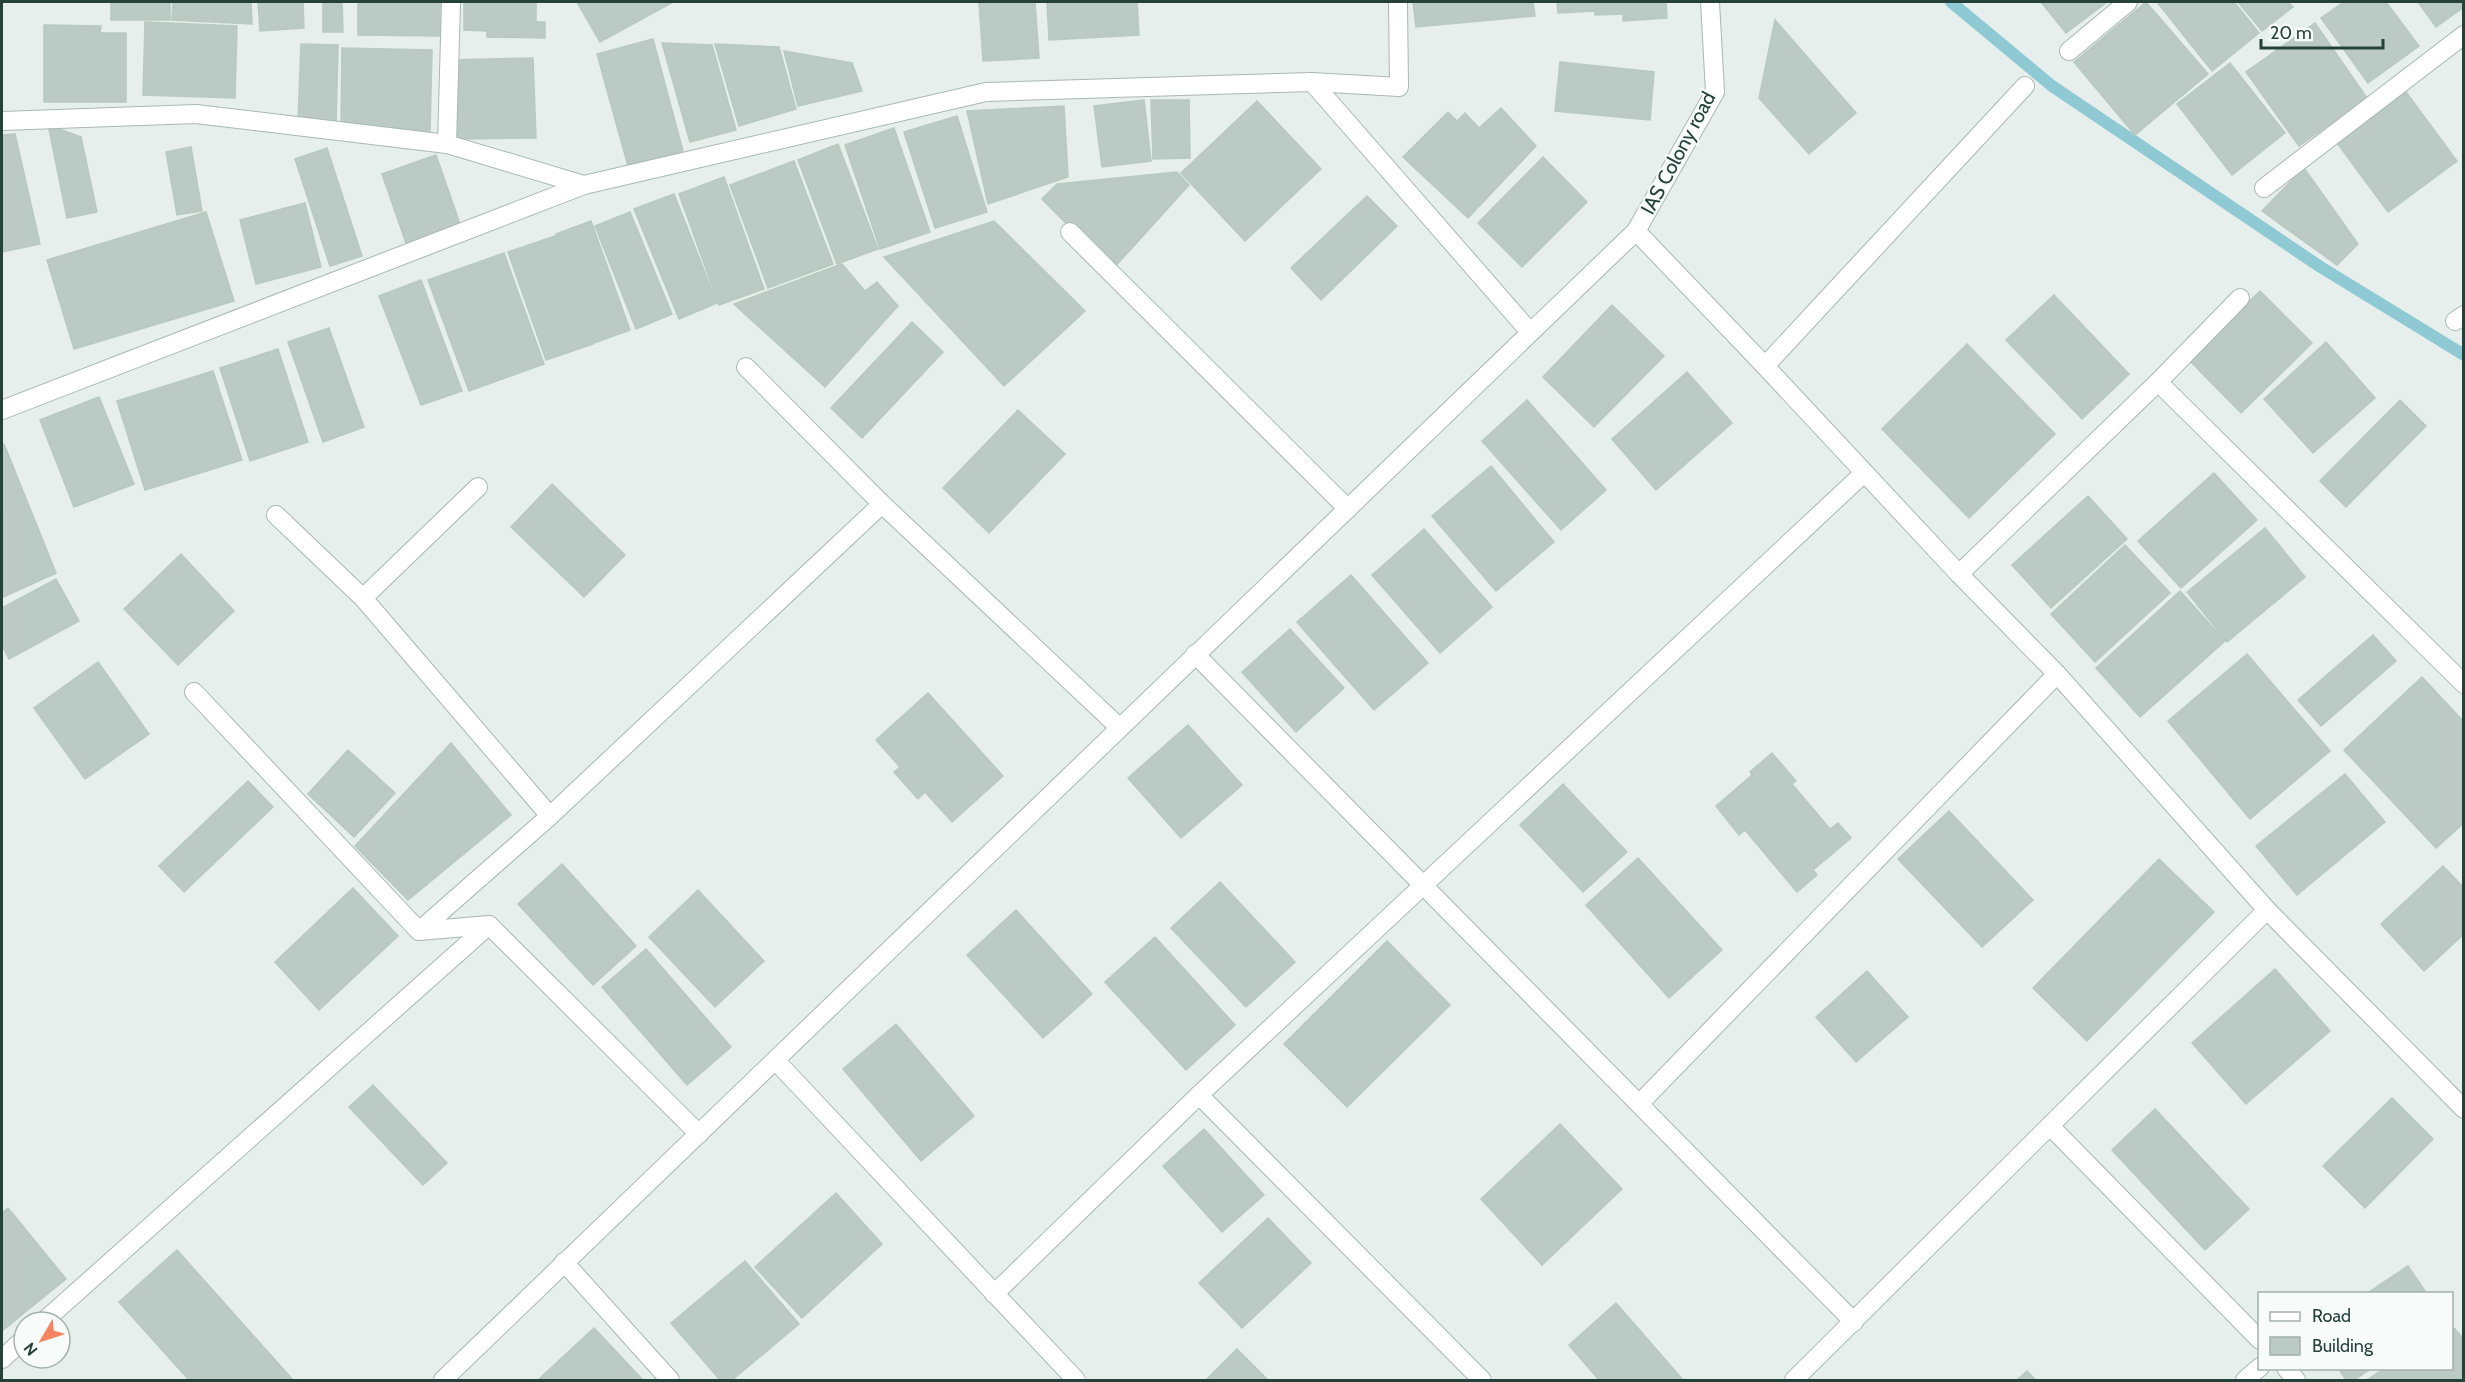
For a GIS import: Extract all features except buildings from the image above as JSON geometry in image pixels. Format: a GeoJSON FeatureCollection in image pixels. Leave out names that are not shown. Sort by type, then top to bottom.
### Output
{"type":"FeatureCollection","features":[{"type":"Feature","properties":{"kind":"street"},"geometry":{"type":"LineString","coordinates":[[447,144],[451,2]]}},
{"type":"Feature","properties":{"kind":"street"},"geometry":{"type":"LineString","coordinates":[[2,410],[584,185],[986,92],[1312,82],[1399,87],[1398,2]]}},
{"type":"Feature","properties":{"kind":"street","name":"IAS Colony road"},"geometry":{"type":"LineString","coordinates":[[443,1380],[1636,231],[1715,92],[1710,2]]}},
{"type":"Feature","properties":{"kind":"street"},"geometry":{"type":"LineString","coordinates":[[2069,51],[2128,2]]}},
{"type":"Feature","properties":{"kind":"street"},"geometry":{"type":"LineString","coordinates":[[2264,188],[2463,35]]}},
{"type":"Feature","properties":{"kind":"street"},"geometry":{"type":"LineString","coordinates":[[1312,82],[1530,332]]}},
{"type":"Feature","properties":{"kind":"street"},"geometry":{"type":"LineString","coordinates":[[1765,366],[2025,86]]}},
{"type":"Feature","properties":{"kind":"street"},"geometry":{"type":"LineString","coordinates":[[2,121],[196,114],[447,144],[584,185]]}},
{"type":"Feature","properties":{"kind":"street"},"geometry":{"type":"LineString","coordinates":[[1636,231],[1959,574],[2057,674],[2267,910],[2463,1109]]}},
{"type":"Feature","properties":{"kind":"street"},"geometry":{"type":"LineString","coordinates":[[1070,232],[1348,509]]}},
{"type":"Feature","properties":{"kind":"street"},"geometry":{"type":"LineString","coordinates":[[1959,574],[2158,382],[2240,298]]}},
{"type":"Feature","properties":{"kind":"street"},"geometry":{"type":"LineString","coordinates":[[746,367],[882,504],[1120,728]]}},
{"type":"Feature","properties":{"kind":"street"},"geometry":{"type":"LineString","coordinates":[[2158,382],[2463,684]]}},
{"type":"Feature","properties":{"kind":"street"},"geometry":{"type":"LineString","coordinates":[[994,1294],[1199,1095],[1864,473]]}},
{"type":"Feature","properties":{"kind":"street"},"geometry":{"type":"LineString","coordinates":[[363,598],[478,487]]}},
{"type":"Feature","properties":{"kind":"street"},"geometry":{"type":"LineString","coordinates":[[419,931],[550,816],[882,504]]}},
{"type":"Feature","properties":{"kind":"street"},"geometry":{"type":"LineString","coordinates":[[276,515],[363,598],[550,816]]}},
{"type":"Feature","properties":{"kind":"street"},"geometry":{"type":"LineString","coordinates":[[1196,654],[1854,1322]]}},
{"type":"Feature","properties":{"kind":"street"},"geometry":{"type":"LineString","coordinates":[[1640,1103],[2057,674]]}},
{"type":"Feature","properties":{"kind":"street"},"geometry":{"type":"LineString","coordinates":[[194,692],[419,931]]}},
{"type":"Feature","properties":{"kind":"street"},"geometry":{"type":"LineString","coordinates":[[1794,1380],[2267,910]]}},
{"type":"Feature","properties":{"kind":"street"},"geometry":{"type":"LineString","coordinates":[[419,931],[489,925],[699,1134]]}},
{"type":"Feature","properties":{"kind":"street"},"geometry":{"type":"LineString","coordinates":[[57,1310],[489,925]]}},
{"type":"Feature","properties":{"kind":"street"},"geometry":{"type":"LineString","coordinates":[[776,1061],[1076,1380]]}},
{"type":"Feature","properties":{"kind":"street"},"geometry":{"type":"LineString","coordinates":[[1199,1095],[1482,1380]]}},
{"type":"Feature","properties":{"kind":"street"},"geometry":{"type":"LineString","coordinates":[[2051,1127],[2258,1339]]}},
{"type":"Feature","properties":{"kind":"street"},"geometry":{"type":"LineString","coordinates":[[564,1262],[670,1380]]}},
{"type":"Feature","properties":{"kind":"street"},"geometry":{"type":"LineString","coordinates":[[2245,1380],[2258,1368]]}},
{"type":"Feature","properties":{"kind":"waterway"},"geometry":{"type":"LineString","coordinates":[[1951,2],[2052,86],[2319,266],[2464,355]]}}]}
